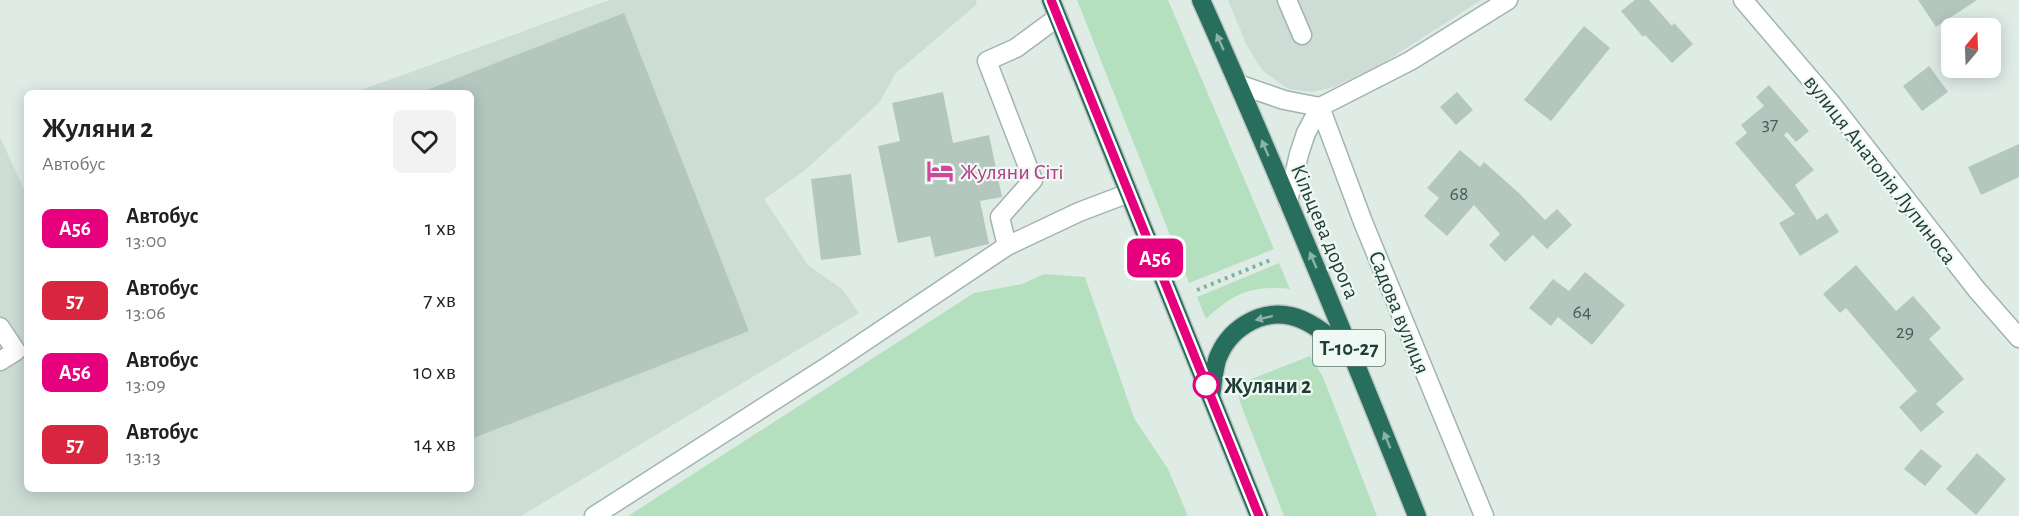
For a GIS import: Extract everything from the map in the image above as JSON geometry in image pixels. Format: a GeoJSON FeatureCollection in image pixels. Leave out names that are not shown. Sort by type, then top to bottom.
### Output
{"type":"FeatureCollection","features":[{"type":"Feature","properties":{"kind":"highway"},"geometry":{"type":"LineString","coordinates":[[1051,0],[1259,516]]}},
{"type":"Feature","properties":{"kind":"highway","name":"Кільцева дорога"},"geometry":{"type":"LineString","coordinates":[[1201,0],[1352,354],[1417,516]]}},
{"type":"Feature","properties":{"kind":"highway"},"geometry":{"type":"LineString","coordinates":[[1210,396],[1217,360],[1224,345],[1236,331],[1248,322],[1264,316],[1293,316],[1312,325],[1352,354]]}},
{"type":"Feature","properties":{"kind":"street"},"geometry":{"type":"LineString","coordinates":[[1287,0],[1302,35]]}},
{"type":"Feature","properties":{"kind":"street"},"geometry":{"type":"LineString","coordinates":[[1238,84],[1284,100],[1320,107],[1410,61],[1508,0]]}},
{"type":"Feature","properties":{"kind":"street","name":"вулиця Анатолія Лупиноса"},"geometry":{"type":"LineString","coordinates":[[1743,0],[1831,103],[1977,290],[2019,338]]}},
{"type":"Feature","properties":{"kind":"street"},"geometry":{"type":"LineString","coordinates":[[1007,246],[1000,217],[1033,180],[987,62],[1016,48],[1058,17]]}},
{"type":"Feature","properties":{"kind":"street"},"geometry":{"type":"LineString","coordinates":[[1288,202],[1303,144],[1320,107]]}},
{"type":"Feature","properties":{"kind":"street","name":"Садова вулиця"},"geometry":{"type":"LineString","coordinates":[[1320,107],[1363,222],[1484,516]]}},
{"type":"Feature","properties":{"kind":"street"},"geometry":{"type":"LineString","coordinates":[[594,516],[828,366],[1007,246],[1079,212],[1129,193]]}},
{"type":"Feature","properties":{"kind":"street"},"geometry":{"type":"LineString","coordinates":[[0,327],[16,351],[0,362]]}},
{"type":"Feature","properties":{"kind":"path"},"geometry":{"type":"LineString","coordinates":[[1197,290],[1273,259]]}},
{"type":"Feature","properties":{"kind":"shaded area"},"geometry":{"type":"Polygon","coordinates":[[[609,0],[976,0],[977,4],[896,73],[879,103],[804,171],[764,199],[808,265],[842,289],[859,313],[521,516],[0,516],[0,137],[24,189],[24,492],[474,492],[474,90],[361,90],[609,0]]]}},
{"type":"Feature","properties":{"kind":"shaded area"},"geometry":{"type":"Polygon","coordinates":[[[1228,0],[1481,0],[1382,64],[1334,87],[1312,92],[1288,89],[1262,70],[1247,46],[1228,0]]]}},
{"type":"Feature","properties":{"kind":"green space"},"geometry":{"type":"Polygon","coordinates":[[[1077,0],[1168,0],[1274,249],[1189,283],[1077,0]]]}},
{"type":"Feature","properties":{"kind":"green space"},"geometry":{"type":"Polygon","coordinates":[[[1279,263],[1290,289],[1265,288],[1244,293],[1225,303],[1206,319],[1197,297],[1279,263]]]}},
{"type":"Feature","properties":{"kind":"green space"},"geometry":{"type":"Polygon","coordinates":[[[1044,274],[1085,277],[1134,418],[1168,469],[1188,516],[628,516],[974,293],[1022,284],[1044,274]]]}},
{"type":"Feature","properties":{"kind":"green space"},"geometry":{"type":"Polygon","coordinates":[[[1310,356],[1323,377],[1377,516],[1284,516],[1241,405],[1236,385],[1310,356]]]}},
{"type":"Feature","properties":{"kind":"building"},"geometry":{"type":"Polygon","coordinates":[[[1635,0],[1649,0],[1672,26],[1674,23],[1693,44],[1672,63],[1645,35],[1643,37],[1621,11],[1635,0]]]}},
{"type":"Feature","properties":{"kind":"building"},"geometry":{"type":"Polygon","coordinates":[[[1918,0],[1977,0],[1950,18],[1941,18],[1941,24],[1936,27],[1918,0]]]}},
{"type":"Feature","properties":{"kind":"building"},"geometry":{"type":"Polygon","coordinates":[[[624,13],[749,331],[474,438],[474,90],[427,90],[624,13]]]}},
{"type":"Feature","properties":{"kind":"building"},"geometry":{"type":"Polygon","coordinates":[[[1584,26],[1610,48],[1551,121],[1524,100],[1584,26]]]}},
{"type":"Feature","properties":{"kind":"building"},"geometry":{"type":"Polygon","coordinates":[[[1929,66],[1948,92],[1922,111],[1903,86],[1929,66]]]}},
{"type":"Feature","properties":{"kind":"building"},"geometry":{"type":"Polygon","coordinates":[[[1769,85],[1809,131],[1796,142],[1787,132],[1784,135],[1814,170],[1795,185],[1817,220],[1827,213],[1839,232],[1800,256],[1779,223],[1795,214],[1735,143],[1747,133],[1741,125],[1764,106],[1756,97],[1769,85]]]}},
{"type":"Feature","properties":{"kind":"building","name":"Жуляни Сіті"},"geometry":{"type":"Polygon","coordinates":[[[943,92],[953,143],[989,135],[1002,197],[980,201],[989,244],[935,257],[930,236],[898,243],[878,146],[900,141],[892,103],[943,92]]]}},
{"type":"Feature","properties":{"kind":"building"},"geometry":{"type":"Polygon","coordinates":[[[1457,92],[1473,110],[1456,125],[1440,107],[1457,92]]]}},
{"type":"Feature","properties":{"kind":"building"},"geometry":{"type":"Polygon","coordinates":[[[2019,144],[2019,177],[1981,195],[1968,167],[2019,144]]]}},
{"type":"Feature","properties":{"kind":"building"},"geometry":{"type":"Polygon","coordinates":[[[1460,150],[1480,167],[1484,162],[1545,220],[1557,209],[1572,225],[1547,249],[1533,235],[1505,262],[1489,245],[1500,234],[1474,205],[1447,236],[1424,216],[1439,198],[1427,188],[1460,150]]]}},
{"type":"Feature","properties":{"kind":"building"},"geometry":{"type":"Polygon","coordinates":[[[851,174],[861,255],[821,260],[811,179],[851,174]]]}},
{"type":"Feature","properties":{"kind":"building"},"geometry":{"type":"Polygon","coordinates":[[[1856,265],[1896,311],[1913,296],[1941,328],[1929,339],[1964,379],[1936,404],[1944,412],[1921,432],[1899,407],[1917,391],[1846,308],[1840,313],[1823,294],[1856,265]]]}},
{"type":"Feature","properties":{"kind":"building"},"geometry":{"type":"Polygon","coordinates":[[[1585,272],[1625,305],[1592,345],[1558,317],[1551,326],[1529,308],[1553,279],[1569,291],[1585,272]]]}},
{"type":"Feature","properties":{"kind":"building"},"geometry":{"type":"Polygon","coordinates":[[[1921,449],[1942,466],[1925,486],[1904,469],[1921,449]]]}},
{"type":"Feature","properties":{"kind":"building"},"geometry":{"type":"Polygon","coordinates":[[[1977,453],[2006,479],[1976,515],[1946,489],[1977,453]]]}},
{"type":"Feature","properties":{"kind":"bus line","name":"A56"},"geometry":{"type":"LineString","coordinates":[[1051,0],[1259,516]]}},
{"type":"Feature","properties":{"kind":"place","name":"Жуляни Сіті"},"geometry":{"type":"Point","coordinates":[940,171]}},
{"type":"Feature","properties":{"kind":"place","name":"Жуляни 2"},"geometry":{"type":"Point","coordinates":[1206,385]}}]}
